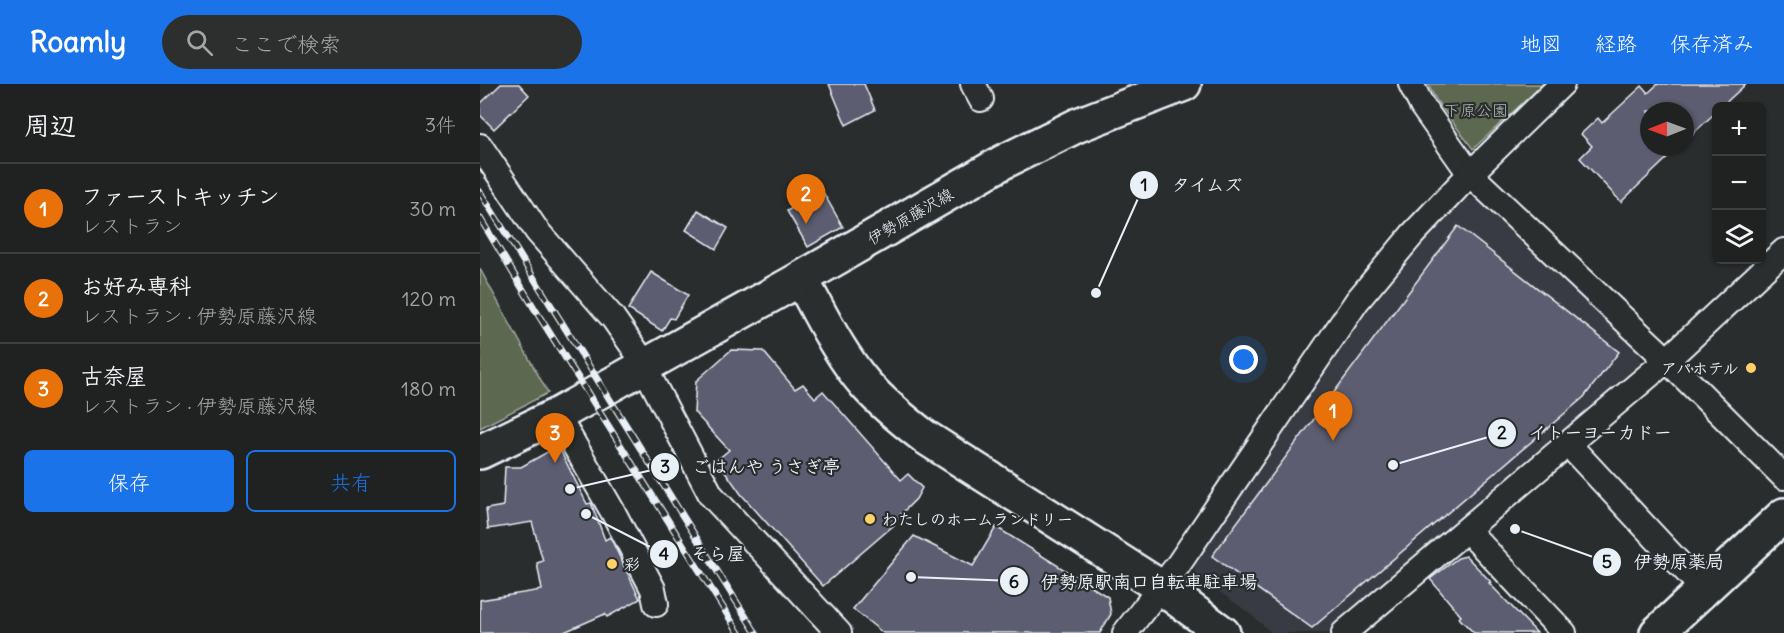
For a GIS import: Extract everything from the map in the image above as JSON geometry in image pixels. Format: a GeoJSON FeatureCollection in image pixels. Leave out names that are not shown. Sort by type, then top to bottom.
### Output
{"type":"FeatureCollection","features":[{"type":"Feature","properties":{"kind":"main road","name":"伊勢原藤沢線"},"geometry":{"type":"LineString","coordinates":[[557,415],[1013,157],[1078,125],[1184,84]]}},
{"type":"Feature","properties":{"kind":"main road"},"geometry":{"type":"LineString","coordinates":[[801,279],[849,363],[866,385],[892,411],[925,437],[1162,588],[1223,633]]}},
{"type":"Feature","properties":{"kind":"main road"},"geometry":{"type":"LineString","coordinates":[[480,452],[557,415]]}},
{"type":"Feature","properties":{"kind":"main road"},"geometry":{"type":"LineString","coordinates":[[1657,633],[1784,515]]}},
{"type":"Feature","properties":{"kind":"street"},"geometry":{"type":"LineString","coordinates":[[1411,84],[1422,106],[1470,174],[1667,360],[1784,477]]}},
{"type":"Feature","properties":{"kind":"street"},"geometry":{"type":"LineString","coordinates":[[1125,633],[1162,588],[1357,301],[1402,246],[1470,174],[1562,84]]}},
{"type":"Feature","properties":{"kind":"street"},"geometry":{"type":"LineString","coordinates":[[480,146],[537,231],[613,318],[644,366],[711,495],[839,633]]}},
{"type":"Feature","properties":{"kind":"street"},"geometry":{"type":"LineString","coordinates":[[1344,633],[1667,360],[1784,251]]}},
{"type":"Feature","properties":{"kind":"street"},"geometry":{"type":"LineString","coordinates":[[557,415],[613,512],[653,589],[656,604]]}},
{"type":"Feature","properties":{"kind":"street"},"geometry":{"type":"LineString","coordinates":[[1569,444],[1704,590]]}},
{"type":"Feature","properties":{"kind":"street"},"geometry":{"type":"LineString","coordinates":[[1467,530],[1564,633]]}},
{"type":"Feature","properties":{"kind":"shaded area"},"geometry":{"type":"Polygon","coordinates":[[[1478,198],[1605,319],[1641,350],[1640,372],[1328,633],[1272,633],[1249,613],[1195,574],[1195,559],[1366,304],[1459,199],[1478,198]]]}},
{"type":"Feature","properties":{"kind":"green space","name":"下原公園"},"geometry":{"type":"Polygon","coordinates":[[[1428,84],[1543,84],[1473,149],[1436,100],[1428,84]]]}},
{"type":"Feature","properties":{"kind":"green space"},"geometry":{"type":"Polygon","coordinates":[[[480,269],[548,393],[480,428],[480,269]]]}},
{"type":"Feature","properties":{"kind":"building"},"geometry":{"type":"Polygon","coordinates":[[[501,84],[519,84],[529,95],[494,129],[480,115],[480,104],[501,84]]]}},
{"type":"Feature","properties":{"kind":"building"},"geometry":{"type":"Polygon","coordinates":[[[829,84],[864,84],[875,110],[846,125],[829,84]]]}},
{"type":"Feature","properties":{"kind":"building"},"geometry":{"type":"Polygon","coordinates":[[[1658,84],[1746,84],[1726,102],[1712,102],[1712,116],[1694,133],[1694,102],[1640,102],[1640,156],[1670,156],[1621,202],[1580,158],[1592,146],[1581,134],[1598,118],[1602,123],[1642,86],[1648,93],[1658,84]]]}},
{"type":"Feature","properties":{"kind":"building"},"geometry":{"type":"Polygon","coordinates":[[[816,180],[843,227],[808,247],[787,211],[803,201],[797,191],[816,180]]]}},
{"type":"Feature","properties":{"kind":"building"},"geometry":{"type":"Polygon","coordinates":[[[698,210],[728,228],[716,249],[686,230],[698,210]]]}},
{"type":"Feature","properties":{"kind":"building"},"geometry":{"type":"Polygon","coordinates":[[[1458,226],[1619,352],[1584,397],[1312,628],[1212,556],[1458,226]]]}},
{"type":"Feature","properties":{"kind":"building"},"geometry":{"type":"Polygon","coordinates":[[[651,272],[688,295],[674,319],[670,318],[662,331],[628,309],[651,272]]]}},
{"type":"Feature","properties":{"kind":"building"},"geometry":{"type":"Polygon","coordinates":[[[731,350],[763,351],[795,389],[803,384],[815,398],[823,391],[901,480],[908,474],[922,488],[916,499],[891,524],[894,525],[823,586],[741,494],[717,460],[729,450],[694,412],[696,381],[731,350]]]}},
{"type":"Feature","properties":{"kind":"building"},"geometry":{"type":"Polygon","coordinates":[[[558,446],[587,504],[591,503],[605,540],[610,537],[640,599],[607,617],[605,614],[562,633],[480,633],[480,600],[542,590],[537,563],[543,561],[532,522],[488,529],[486,509],[503,506],[505,467],[521,467],[558,446]]]}},
{"type":"Feature","properties":{"kind":"building"},"geometry":{"type":"Polygon","coordinates":[[[996,527],[1108,597],[1111,614],[1100,633],[883,633],[853,609],[914,536],[973,566],[996,527]]]}},
{"type":"Feature","properties":{"kind":"building"},"geometry":{"type":"Polygon","coordinates":[[[1466,556],[1537,633],[1474,633],[1459,618],[1461,616],[1430,579],[1458,558],[1466,556]]]}},
{"type":"Feature","properties":{"kind":"railway"},"geometry":{"type":"LineString","coordinates":[[480,192],[756,633]]}},
{"type":"Feature","properties":{"kind":"railway"},"geometry":{"type":"LineString","coordinates":[[480,218],[539,316],[739,633]]}},
{"type":"Feature","properties":{"kind":"place","name":"お好み専科"},"geometry":{"type":"Point","coordinates":[806,224]}},
{"type":"Feature","properties":{"kind":"place","name":"タイムズ"},"geometry":{"type":"Point","coordinates":[1096,293]}},
{"type":"Feature","properties":{"kind":"place","name":"アパホテル"},"geometry":{"type":"Point","coordinates":[1751,368]}},
{"type":"Feature","properties":{"kind":"place","name":"ファーストキッチン"},"geometry":{"type":"Point","coordinates":[1333,441]}},
{"type":"Feature","properties":{"kind":"place","name":"古奈屋"},"geometry":{"type":"Point","coordinates":[555,463]}},
{"type":"Feature","properties":{"kind":"place","name":"イトーヨーカドー"},"geometry":{"type":"Point","coordinates":[1393,465]}},
{"type":"Feature","properties":{"kind":"place","name":"ごはんや うさぎ亭"},"geometry":{"type":"Point","coordinates":[570,489]}},
{"type":"Feature","properties":{"kind":"place","name":"そら屋"},"geometry":{"type":"Point","coordinates":[586,514]}},
{"type":"Feature","properties":{"kind":"place","name":"わたしのホームランドリー"},"geometry":{"type":"Point","coordinates":[870,519]}},
{"type":"Feature","properties":{"kind":"place","name":"伊勢原薬局"},"geometry":{"type":"Point","coordinates":[1515,529]}},
{"type":"Feature","properties":{"kind":"place","name":"彩"},"geometry":{"type":"Point","coordinates":[612,564]}},
{"type":"Feature","properties":{"kind":"place","name":"伊勢原駅南口自転車駐車場"},"geometry":{"type":"Point","coordinates":[911,577]}}]}
